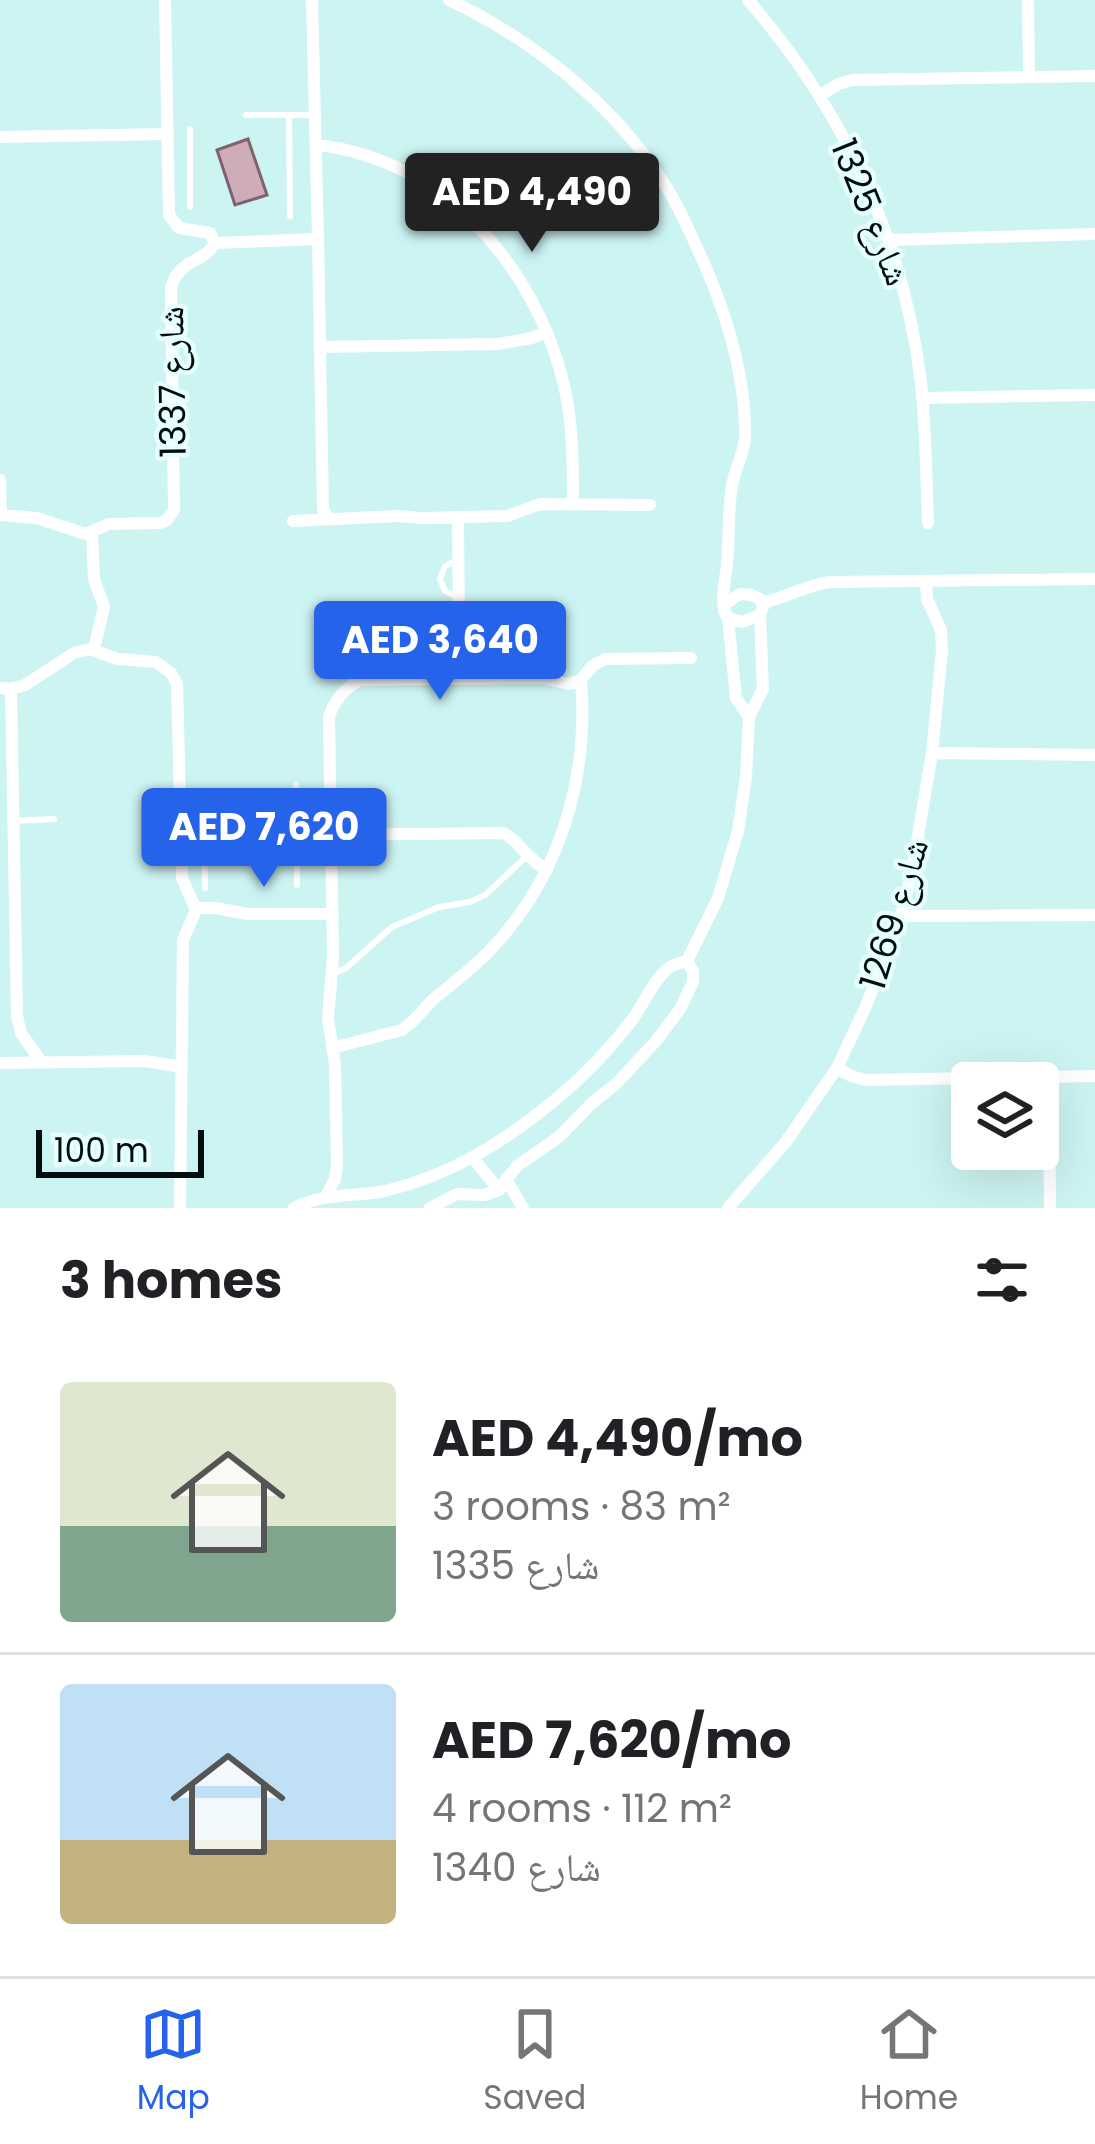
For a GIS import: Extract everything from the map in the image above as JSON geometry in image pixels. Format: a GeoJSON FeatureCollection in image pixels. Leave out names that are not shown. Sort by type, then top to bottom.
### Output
{"type":"FeatureCollection","features":[{"type":"Feature","properties":{"kind":"street"},"geometry":{"type":"LineString","coordinates":[[165,0],[170,219],[183,230],[210,233],[215,243],[318,239]]}},
{"type":"Feature","properties":{"kind":"street"},"geometry":{"type":"LineString","coordinates":[[312,0],[323,510],[330,519]]}},
{"type":"Feature","properties":{"kind":"street","name":"شارع 1325"},"geometry":{"type":"LineString","coordinates":[[748,0],[780,36],[820,96],[864,176],[890,239],[907,302],[922,398],[928,523]]}},
{"type":"Feature","properties":{"kind":"street"},"geometry":{"type":"LineString","coordinates":[[1028,0],[1029,77]]}},
{"type":"Feature","properties":{"kind":"street"},"geometry":{"type":"LineString","coordinates":[[459,2],[530,46],[603,108],[648,160],[692,236],[724,315],[742,394],[744,448],[733,482],[723,585],[736,698],[749,717]]}},
{"type":"Feature","properties":{"kind":"street"},"geometry":{"type":"LineString","coordinates":[[820,96],[853,80],[1095,76]]}},
{"type":"Feature","properties":{"kind":"street"},"geometry":{"type":"LineString","coordinates":[[0,137],[168,134]]}},
{"type":"Feature","properties":{"kind":"street"},"geometry":{"type":"LineString","coordinates":[[316,145],[379,159],[427,184],[459,208],[513,270],[547,332],[560,369],[569,412],[573,503]]}},
{"type":"Feature","properties":{"kind":"street"},"geometry":{"type":"LineString","coordinates":[[890,239],[1095,234]]}},
{"type":"Feature","properties":{"kind":"street","name":"شارع 1337"},"geometry":{"type":"LineString","coordinates":[[0,515],[37,518],[92,533],[109,524],[160,523],[172,514],[171,288],[182,268],[208,253],[215,243]]}},
{"type":"Feature","properties":{"kind":"street"},"geometry":{"type":"LineString","coordinates":[[320,347],[499,344],[547,332]]}},
{"type":"Feature","properties":{"kind":"street"},"geometry":{"type":"LineString","coordinates":[[922,398],[1095,394]]}},
{"type":"Feature","properties":{"kind":"street"},"geometry":{"type":"LineString","coordinates":[[0,480],[0,515]]}},
{"type":"Feature","properties":{"kind":"street"},"geometry":{"type":"LineString","coordinates":[[293,521],[508,516],[540,504],[650,505]]}},
{"type":"Feature","properties":{"kind":"street"},"geometry":{"type":"LineString","coordinates":[[458,517],[459,644],[470,679]]}},
{"type":"Feature","properties":{"kind":"street"},"geometry":{"type":"LineString","coordinates":[[92,533],[94,579],[104,607],[94,649]]}},
{"type":"Feature","properties":{"kind":"street"},"geometry":{"type":"LineString","coordinates":[[727,571],[743,594]]}},
{"type":"Feature","properties":{"kind":"street"},"geometry":{"type":"LineString","coordinates":[[726,613],[742,622],[761,609],[830,581],[1095,579]]}},
{"type":"Feature","properties":{"kind":"street","name":"شارع 1269"},"geometry":{"type":"LineString","coordinates":[[728,1208],[785,1143],[837,1068],[901,916],[932,753],[942,643],[927,599],[926,580]]}},
{"type":"Feature","properties":{"kind":"street"},"geometry":{"type":"LineString","coordinates":[[430,1208],[453,1195],[482,1202],[503,1185],[517,1166],[559,1137],[616,1084],[656,1041],[692,988],[688,962],[733,853],[746,777],[749,717],[763,688],[761,609],[756,596],[731,598],[726,613]]}},
{"type":"Feature","properties":{"kind":"street"},"geometry":{"type":"LineString","coordinates":[[42,1063],[19,1028],[7,842],[14,821],[6,689],[41,677],[77,651],[94,649],[117,659],[156,662],[177,684],[183,883],[196,908],[183,940],[180,1208]]}},
{"type":"Feature","properties":{"kind":"street"},"geometry":{"type":"LineString","coordinates":[[325,1198],[338,1164],[328,1019],[333,914],[329,717],[342,694],[365,680],[524,678],[565,684],[581,680],[605,659],[691,658]]}},
{"type":"Feature","properties":{"kind":"street"},"geometry":{"type":"LineString","coordinates":[[332,1048],[412,1023],[475,966],[530,901],[565,825],[576,785],[582,744],[581,680]]}},
{"type":"Feature","properties":{"kind":"street"},"geometry":{"type":"LineString","coordinates":[[932,753],[1095,754]]}},
{"type":"Feature","properties":{"kind":"street"},"geometry":{"type":"LineString","coordinates":[[331,836],[503,832],[547,870]]}},
{"type":"Feature","properties":{"kind":"street"},"geometry":{"type":"LineString","coordinates":[[196,908],[248,914],[333,914]]}},
{"type":"Feature","properties":{"kind":"street"},"geometry":{"type":"LineString","coordinates":[[901,916],[1095,915]]}},
{"type":"Feature","properties":{"kind":"street"},"geometry":{"type":"LineString","coordinates":[[294,1208],[325,1198],[406,1186],[473,1158],[578,1080],[628,1026],[665,971],[688,962]]}},
{"type":"Feature","properties":{"kind":"street"},"geometry":{"type":"LineString","coordinates":[[0,1064],[145,1060],[182,1067]]}},
{"type":"Feature","properties":{"kind":"street"},"geometry":{"type":"LineString","coordinates":[[837,1068],[866,1080],[951,1079]]}},
{"type":"Feature","properties":{"kind":"street"},"geometry":{"type":"LineString","coordinates":[[1059,1077],[1095,1076]]}},
{"type":"Feature","properties":{"kind":"street"},"geometry":{"type":"LineString","coordinates":[[473,1158],[523,1208]]}},
{"type":"Feature","properties":{"kind":"street"},"geometry":{"type":"LineString","coordinates":[[338,1164],[349,1196]]}},
{"type":"Feature","properties":{"kind":"street"},"geometry":{"type":"LineString","coordinates":[[1050,1170],[1050,1208]]}},
{"type":"Feature","properties":{"kind":"lane"},"geometry":{"type":"LineString","coordinates":[[246,115],[315,115]]}},
{"type":"Feature","properties":{"kind":"lane"},"geometry":{"type":"LineString","coordinates":[[289,115],[290,216]]}},
{"type":"Feature","properties":{"kind":"lane"},"geometry":{"type":"LineString","coordinates":[[190,129],[190,207]]}},
{"type":"Feature","properties":{"kind":"lane"},"geometry":{"type":"LineString","coordinates":[[466,659],[506,659],[524,678]]}},
{"type":"Feature","properties":{"kind":"lane"},"geometry":{"type":"LineString","coordinates":[[296,785],[298,885]]}},
{"type":"Feature","properties":{"kind":"lane"},"geometry":{"type":"LineString","coordinates":[[204,816],[205,888]]}},
{"type":"Feature","properties":{"kind":"lane"},"geometry":{"type":"LineString","coordinates":[[14,821],[54,819]]}},
{"type":"Feature","properties":{"kind":"lane"},"geometry":{"type":"LineString","coordinates":[[297,836],[331,836]]}},
{"type":"Feature","properties":{"kind":"lane"},"geometry":{"type":"LineString","coordinates":[[182,854],[205,854]]}},
{"type":"Feature","properties":{"kind":"lane"},"geometry":{"type":"LineString","coordinates":[[332,974],[392,927],[439,907],[485,896],[526,856]]}},
{"type":"Feature","properties":{"kind":"lane"},"geometry":{"type":"LineString","coordinates":[[0,915],[15,915]]}},
{"type":"Feature","properties":{"kind":"lane"},"geometry":{"type":"LineString","coordinates":[[0,970],[16,970]]}},
{"type":"Feature","properties":{"kind":"building"},"geometry":{"type":"Polygon","coordinates":[[[248,139],[267,195],[235,205],[217,150],[248,139]]]}}]}
